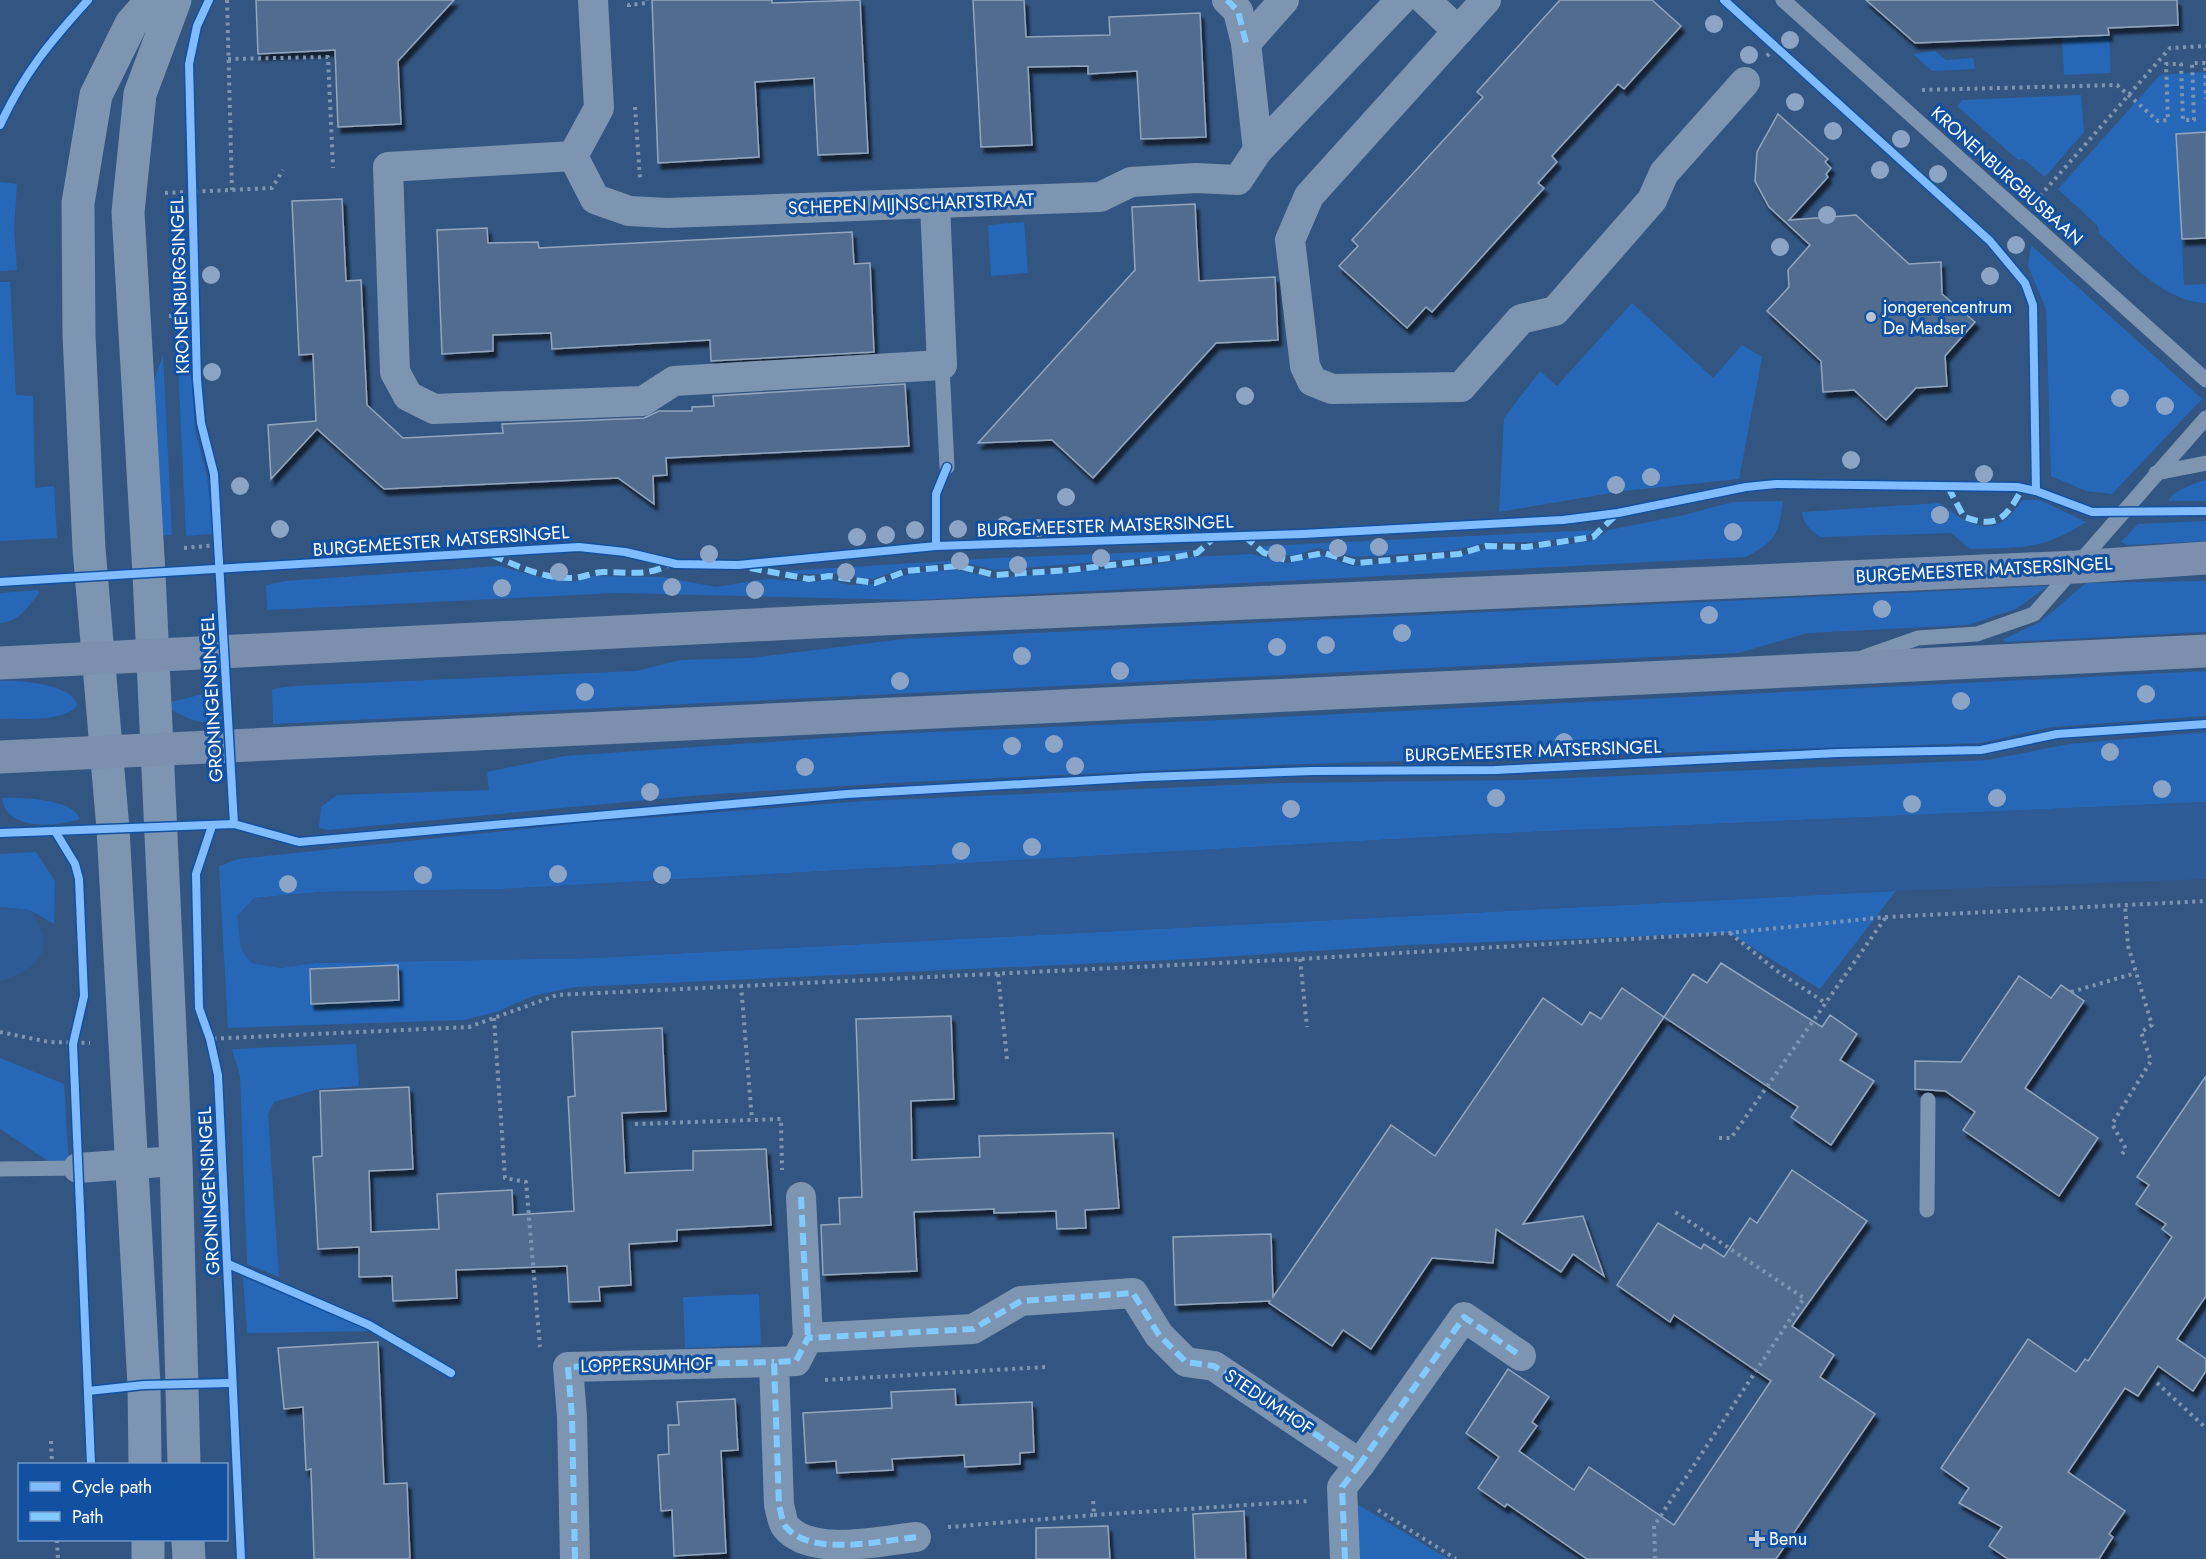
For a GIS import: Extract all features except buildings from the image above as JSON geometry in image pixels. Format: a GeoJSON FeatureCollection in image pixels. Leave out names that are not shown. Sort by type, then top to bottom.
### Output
{"type":"FeatureCollection","features":[{"type":"Feature","properties":{"kind":"main road","name":"BURGEMEESTER MATSERSINGEL"},"geometry":{"type":"LineString","coordinates":[[0,663],[825,621],[2076,567],[2206,558]]}},
{"type":"Feature","properties":{"kind":"main road"},"geometry":{"type":"LineString","coordinates":[[0,757],[2206,651]]}},
{"type":"Feature","properties":{"kind":"street"},"geometry":{"type":"LineString","coordinates":[[145,1463],[144,1385],[108,752],[90,568],[79,335],[78,203],[96,95],[131,24],[152,0]]}},
{"type":"Feature","properties":{"kind":"street"},"geometry":{"type":"LineString","coordinates":[[157,750],[128,212],[140,94],[175,0]]}},
{"type":"Feature","properties":{"kind":"street"},"geometry":{"type":"LineString","coordinates":[[593,0],[599,108],[573,156],[388,167],[395,372],[408,396],[434,409],[643,400],[674,381],[942,365],[935,204]]}},
{"type":"Feature","properties":{"kind":"street"},"geometry":{"type":"LineString","coordinates":[[1227,0],[1238,11],[1246,43],[1258,150]]}},
{"type":"Feature","properties":{"kind":"street"},"geometry":{"type":"LineString","coordinates":[[1246,43],[1284,0]]}},
{"type":"Feature","properties":{"kind":"street"},"geometry":{"type":"LineString","coordinates":[[1258,150],[1401,0]]}},
{"type":"Feature","properties":{"kind":"street"},"geometry":{"type":"LineString","coordinates":[[1425,0],[1458,30]]}},
{"type":"Feature","properties":{"kind":"street"},"geometry":{"type":"LineString","coordinates":[[1486,0],[1309,196],[1290,240],[1305,366],[1312,381],[1332,389],[1461,387],[1521,319],[1555,311],[1652,200],[1665,173],[1745,82]]}},
{"type":"Feature","properties":{"kind":"street","name":"SCHEPEN MIJNSCHARTSTRAAT"},"geometry":{"type":"LineString","coordinates":[[573,156],[596,199],[629,211],[667,213],[1100,197],[1131,182],[1196,178],[1238,180],[1258,150]]}},
{"type":"Feature","properties":{"kind":"street","name":"GRONINGENSINGEL"},"geometry":{"type":"LineString","coordinates":[[157,750],[176,1161],[184,1463]]}},
{"type":"Feature","properties":{"kind":"street","name":"GRONINGENSINGEL"},"geometry":{"type":"LineString","coordinates":[[78,1168],[176,1161]]}},
{"type":"Feature","properties":{"kind":"street"},"geometry":{"type":"LineString","coordinates":[[801,1197],[793,1354],[778,1505],[785,1526],[799,1538],[819,1544],[916,1537]]}},
{"type":"Feature","properties":{"kind":"street","name":"LOPPERSUMHOF"},"geometry":{"type":"LineString","coordinates":[[575,1559],[572,1417],[568,1367],[793,1354],[973,1329],[1021,1301],[1133,1293]]}},
{"type":"Feature","properties":{"kind":"street","name":"STEDUMHOF"},"geometry":{"type":"LineString","coordinates":[[1133,1293],[1159,1335],[1186,1362],[1214,1366],[1360,1464]]}},
{"type":"Feature","properties":{"kind":"street"},"geometry":{"type":"LineString","coordinates":[[1345,1559],[1342,1493],[1464,1317],[1521,1356]]}},
{"type":"Feature","properties":{"kind":"street"},"geometry":{"type":"LineString","coordinates":[[148,1541],[148,1559]]}},
{"type":"Feature","properties":{"kind":"street"},"geometry":{"type":"LineString","coordinates":[[188,1541],[189,1559]]}},
{"type":"Feature","properties":{"kind":"lane","name":"KRONENBURGBUSBAAN"},"geometry":{"type":"LineString","coordinates":[[1783,0],[2206,380]]}},
{"type":"Feature","properties":{"kind":"lane"},"geometry":{"type":"LineString","coordinates":[[942,365],[947,467]]}},
{"type":"Feature","properties":{"kind":"lane"},"geometry":{"type":"LineString","coordinates":[[1827,669],[1918,638],[1977,634],[2034,614],[2206,418]]}},
{"type":"Feature","properties":{"kind":"lane"},"geometry":{"type":"LineString","coordinates":[[2187,440],[2206,435]]}},
{"type":"Feature","properties":{"kind":"lane"},"geometry":{"type":"LineString","coordinates":[[2156,473],[2206,463]]}},
{"type":"Feature","properties":{"kind":"lane"},"geometry":{"type":"LineString","coordinates":[[1927,1210],[1928,1100]]}},
{"type":"Feature","properties":{"kind":"lane"},"geometry":{"type":"LineString","coordinates":[[0,1169],[78,1168]]}},
{"type":"Feature","properties":{"kind":"path"},"geometry":{"type":"LineString","coordinates":[[227,0],[232,190]]}},
{"type":"Feature","properties":{"kind":"path"},"geometry":{"type":"LineString","coordinates":[[1767,38],[1784,53]]}},
{"type":"Feature","properties":{"kind":"path"},"geometry":{"type":"LineString","coordinates":[[2022,217],[2170,48],[2206,46]]}},
{"type":"Feature","properties":{"kind":"path"},"geometry":{"type":"LineString","coordinates":[[228,59],[328,57],[333,168]]}},
{"type":"Feature","properties":{"kind":"path"},"geometry":{"type":"LineString","coordinates":[[277,58],[278,65]]}},
{"type":"Feature","properties":{"kind":"path"},"geometry":{"type":"LineString","coordinates":[[1882,91],[2116,85],[2158,121],[2168,120],[2166,64],[2181,64],[2182,120],[2194,120],[2192,63],[2205,63],[2206,99]]}},
{"type":"Feature","properties":{"kind":"path"},"geometry":{"type":"LineString","coordinates":[[163,202],[162,193],[272,188],[283,170]]}},
{"type":"Feature","properties":{"kind":"path"},"geometry":{"type":"LineString","coordinates":[[162,316],[196,315]]}},
{"type":"Feature","properties":{"kind":"path"},"geometry":{"type":"LineString","coordinates":[[218,533],[219,554]]}},
{"type":"Feature","properties":{"kind":"path"},"geometry":{"type":"LineString","coordinates":[[170,1040],[469,1027],[557,995],[1300,959],[1729,933],[1886,917],[2206,902]]}},
{"type":"Feature","properties":{"kind":"path"},"geometry":{"type":"LineString","coordinates":[[2122,1154],[2126,1149],[2112,1124],[2151,1061],[2141,1032],[2152,1025],[2128,946],[2125,905]]}},
{"type":"Feature","properties":{"kind":"path"},"geometry":{"type":"LineString","coordinates":[[1719,1138],[1731,1138],[1886,917]]}},
{"type":"Feature","properties":{"kind":"path"},"geometry":{"type":"LineString","coordinates":[[1729,933],[1777,971],[1827,1004]]}},
{"type":"Feature","properties":{"kind":"path"},"geometry":{"type":"LineString","coordinates":[[1300,959],[1307,1027]]}},
{"type":"Feature","properties":{"kind":"path"},"geometry":{"type":"LineString","coordinates":[[2071,992],[2136,973]]}},
{"type":"Feature","properties":{"kind":"path"},"geometry":{"type":"LineString","coordinates":[[998,974],[1007,1059]]}},
{"type":"Feature","properties":{"kind":"path"},"geometry":{"type":"LineString","coordinates":[[741,985],[752,1120]]}},
{"type":"Feature","properties":{"kind":"path"},"geometry":{"type":"LineString","coordinates":[[494,1018],[505,1178],[526,1182],[541,1357]]}},
{"type":"Feature","properties":{"kind":"path"},"geometry":{"type":"LineString","coordinates":[[207,1029],[212,1048]]}},
{"type":"Feature","properties":{"kind":"path"},"geometry":{"type":"LineString","coordinates":[[0,1032],[49,1042],[73,1044],[123,1042]]}},
{"type":"Feature","properties":{"kind":"path"},"geometry":{"type":"LineString","coordinates":[[73,1055],[75,1034]]}},
{"type":"Feature","properties":{"kind":"path"},"geometry":{"type":"LineString","coordinates":[[635,1125],[781,1119],[782,1187],[801,1187],[801,1197]]}},
{"type":"Feature","properties":{"kind":"path"},"geometry":{"type":"LineString","coordinates":[[1656,1559],[1654,1526],[1804,1298],[1672,1210]]}},
{"type":"Feature","properties":{"kind":"path"},"geometry":{"type":"LineString","coordinates":[[793,1354],[815,1381],[1046,1367]]}},
{"type":"Feature","properties":{"kind":"path"},"geometry":{"type":"LineString","coordinates":[[2157,1383],[2206,1428]]}},
{"type":"Feature","properties":{"kind":"path"},"geometry":{"type":"LineString","coordinates":[[51,1441],[52,1463]]}},
{"type":"Feature","properties":{"kind":"path"},"geometry":{"type":"LineString","coordinates":[[916,1537],[951,1526],[1342,1493],[1456,1559]]}},
{"type":"Feature","properties":{"kind":"path"},"geometry":{"type":"LineString","coordinates":[[1093,1498],[1094,1515]]}},
{"type":"Feature","properties":{"kind":"path"},"geometry":{"type":"LineString","coordinates":[[57,1541],[58,1559]]}},
{"type":"Feature","properties":{"kind":"shaded area"},"geometry":{"type":"Polygon","coordinates":[[[2109,35],[2111,73],[2064,75],[2062,37],[2109,35]]]}},
{"type":"Feature","properties":{"kind":"shaded area"},"geometry":{"type":"Polygon","coordinates":[[[1935,51],[1946,60],[1973,58],[1975,69],[1932,71],[1913,54],[1935,51]]]}},
{"type":"Feature","properties":{"kind":"shaded area"},"geometry":{"type":"Polygon","coordinates":[[[2206,72],[2206,132],[2176,134],[2179,194],[2195,224],[2181,225],[2184,285],[2206,284],[2206,303],[2190,301],[2161,288],[2147,278],[2099,233],[2098,226],[2058,189],[2160,75],[2206,72]]]}},
{"type":"Feature","properties":{"kind":"shaded area"},"geometry":{"type":"Polygon","coordinates":[[[2081,95],[2084,132],[2045,177],[2023,159],[2018,160],[1957,106],[1962,100],[2081,95]]]}},
{"type":"Feature","properties":{"kind":"shaded area"},"geometry":{"type":"Polygon","coordinates":[[[0,182],[17,184],[14,229],[17,270],[0,271],[0,182]]]}},
{"type":"Feature","properties":{"kind":"shaded area"},"geometry":{"type":"Polygon","coordinates":[[[170,201],[183,201],[187,310],[175,309],[170,201]]]}},
{"type":"Feature","properties":{"kind":"shaded area"},"geometry":{"type":"Polygon","coordinates":[[[1024,222],[1028,273],[991,276],[988,225],[1024,222]]]}},
{"type":"Feature","properties":{"kind":"shaded area"},"geometry":{"type":"Polygon","coordinates":[[[2031,245],[2202,399],[2112,494],[2086,491],[2051,476],[2046,309],[2028,266],[2031,245]]]}},
{"type":"Feature","properties":{"kind":"shaded area"},"geometry":{"type":"Polygon","coordinates":[[[0,282],[10,282],[16,395],[33,396],[35,488],[54,486],[57,538],[0,541],[0,282]]]}},
{"type":"Feature","properties":{"kind":"shaded area"},"geometry":{"type":"Polygon","coordinates":[[[1632,303],[1713,378],[1742,345],[1762,357],[1739,479],[1623,491],[1499,512],[1504,418],[1540,371],[1557,386],[1632,303]]]}},
{"type":"Feature","properties":{"kind":"shaded area"},"geometry":{"type":"Polygon","coordinates":[[[188,321],[195,430],[207,476],[213,534],[186,536],[176,322],[188,321]]]}},
{"type":"Feature","properties":{"kind":"shaded area"},"geometry":{"type":"Polygon","coordinates":[[[163,355],[172,535],[155,536],[152,387],[163,355]]]}},
{"type":"Feature","properties":{"kind":"shaded area"},"geometry":{"type":"Polygon","coordinates":[[[2206,480],[2206,501],[2168,501],[2179,491],[2206,480]]]}},
{"type":"Feature","properties":{"kind":"shaded area"},"geometry":{"type":"Polygon","coordinates":[[[2022,500],[2040,500],[2086,522],[2056,538],[2031,546],[1970,549],[1951,533],[1821,537],[1806,523],[1802,512],[1939,503],[1973,524],[1993,526],[2002,522],[2022,500]]]}},
{"type":"Feature","properties":{"kind":"shaded area"},"geometry":{"type":"Polygon","coordinates":[[[1783,501],[1774,535],[1764,546],[1746,557],[915,600],[617,593],[267,610],[266,585],[285,581],[500,566],[535,576],[573,582],[593,576],[663,577],[716,587],[765,579],[813,582],[829,579],[849,585],[877,584],[916,572],[958,570],[994,578],[1154,565],[1192,557],[1252,554],[1287,563],[1321,555],[1351,566],[1456,557],[1485,549],[1522,550],[1592,541],[1609,530],[1684,515],[1732,502],[1783,501]]]}},
{"type":"Feature","properties":{"kind":"shaded area"},"geometry":{"type":"Polygon","coordinates":[[[2206,521],[2206,541],[2127,545],[2121,542],[2138,524],[2206,521]]]}},
{"type":"Feature","properties":{"kind":"shaded area"},"geometry":{"type":"Polygon","coordinates":[[[1596,530],[1587,536],[1531,542],[1491,542],[1450,551],[1356,557],[1317,548],[1297,555],[1282,556],[1264,550],[1263,546],[1596,530]]]}},
{"type":"Feature","properties":{"kind":"shaded area"},"geometry":{"type":"Polygon","coordinates":[[[1193,550],[1169,556],[996,570],[965,563],[938,564],[901,569],[873,579],[834,574],[795,574],[784,571],[996,558],[1193,550]]]}},
{"type":"Feature","properties":{"kind":"shaded area"},"geometry":{"type":"Polygon","coordinates":[[[2206,581],[2206,632],[2005,642],[2002,640],[2040,622],[2086,583],[2206,581]]]}},
{"type":"Feature","properties":{"kind":"shaded area"},"geometry":{"type":"Polygon","coordinates":[[[2048,586],[2016,609],[1968,625],[1808,633],[1738,653],[273,724],[272,689],[293,686],[636,671],[681,660],[750,658],[903,639],[2048,586]]]}},
{"type":"Feature","properties":{"kind":"shaded area"},"geometry":{"type":"Polygon","coordinates":[[[38,590],[39,593],[18,617],[0,623],[0,593],[38,590]]]}},
{"type":"Feature","properties":{"kind":"shaded area"},"geometry":{"type":"Polygon","coordinates":[[[2206,671],[2206,716],[2051,727],[1981,743],[1274,765],[890,783],[701,795],[328,830],[319,828],[321,807],[337,795],[489,790],[487,772],[565,756],[886,734],[1221,720],[2206,671]]]}},
{"type":"Feature","properties":{"kind":"shaded area"},"geometry":{"type":"Polygon","coordinates":[[[0,681],[19,681],[56,688],[74,699],[77,706],[61,715],[51,717],[0,719],[0,681]]]}},
{"type":"Feature","properties":{"kind":"shaded area"},"geometry":{"type":"Polygon","coordinates":[[[219,690],[222,727],[190,719],[171,710],[171,702],[219,690]]]}},
{"type":"Feature","properties":{"kind":"shaded area"},"geometry":{"type":"Polygon","coordinates":[[[2206,732],[2206,802],[1486,834],[503,889],[322,892],[254,898],[280,968],[315,963],[591,958],[1896,891],[1820,989],[1729,933],[1408,945],[1189,959],[575,987],[533,996],[496,1012],[464,1020],[228,1028],[219,866],[238,859],[582,823],[864,801],[1279,783],[1524,780],[1988,760],[2069,744],[2206,732]]]}},
{"type":"Feature","properties":{"kind":"shaded area"},"geometry":{"type":"Polygon","coordinates":[[[2,798],[33,799],[57,803],[75,812],[80,819],[58,824],[33,824],[12,816],[5,809],[2,798]]]}},
{"type":"Feature","properties":{"kind":"shaded area"},"geometry":{"type":"Polygon","coordinates":[[[2206,802],[2206,879],[1896,891],[591,958],[315,963],[280,968],[251,963],[241,949],[237,916],[254,898],[322,892],[503,889],[1486,834],[2206,802]]]}},
{"type":"Feature","properties":{"kind":"shaded area"},"geometry":{"type":"Polygon","coordinates":[[[36,852],[55,881],[54,924],[30,910],[0,907],[0,854],[36,852]]]}},
{"type":"Feature","properties":{"kind":"shaded area"},"geometry":{"type":"Polygon","coordinates":[[[0,907],[30,910],[42,932],[44,944],[38,960],[32,966],[0,981],[0,907]]]}},
{"type":"Feature","properties":{"kind":"shaded area"},"geometry":{"type":"Polygon","coordinates":[[[356,1044],[359,1086],[319,1089],[274,1102],[268,1114],[279,1277],[247,1264],[240,1076],[232,1049],[356,1044]]]}},
{"type":"Feature","properties":{"kind":"shaded area"},"geometry":{"type":"Polygon","coordinates":[[[0,1058],[64,1084],[69,1167],[54,1165],[0,1129],[0,1058]]]}},
{"type":"Feature","properties":{"kind":"shaded area"},"geometry":{"type":"Polygon","coordinates":[[[243,1277],[372,1331],[247,1333],[243,1277]]]}},
{"type":"Feature","properties":{"kind":"shaded area"},"geometry":{"type":"Polygon","coordinates":[[[759,1294],[761,1345],[685,1348],[683,1297],[759,1294]]]}},
{"type":"Feature","properties":{"kind":"shaded area"},"geometry":{"type":"Polygon","coordinates":[[[1357,1504],[1448,1559],[1357,1559],[1357,1504]]]}},
{"type":"Feature","properties":{"kind":"marked path"},"geometry":{"type":"LineString","coordinates":[[1227,0],[1238,11],[1246,43]]}},
{"type":"Feature","properties":{"kind":"marked path"},"geometry":{"type":"LineString","coordinates":[[1948,487],[1964,517],[1985,522],[1993,521],[2006,514],[2022,489]]}},
{"type":"Feature","properties":{"kind":"marked path"},"geometry":{"type":"LineString","coordinates":[[1244,536],[1264,553],[1286,560],[1324,553],[1357,563],[1459,554],[1486,546],[1526,547],[1593,537],[1616,515]]}},
{"type":"Feature","properties":{"kind":"marked path"},"geometry":{"type":"LineString","coordinates":[[750,568],[809,579],[829,576],[875,583],[906,571],[958,566],[995,575],[1069,570],[1171,558],[1197,553],[1215,537]]}},
{"type":"Feature","properties":{"kind":"marked path"},"geometry":{"type":"LineString","coordinates":[[492,555],[531,571],[562,578],[576,578],[600,572],[647,572],[671,563]]}},
{"type":"Feature","properties":{"kind":"marked path"},"geometry":{"type":"LineString","coordinates":[[801,1197],[808,1338]]}},
{"type":"Feature","properties":{"kind":"marked path"},"geometry":{"type":"LineString","coordinates":[[916,1537],[866,1544],[829,1544],[812,1542],[797,1536],[786,1527],[779,1505],[774,1362],[796,1361],[808,1338],[973,1329],[1021,1301],[1133,1293],[1159,1335],[1186,1362],[1214,1366],[1360,1464],[1464,1317],[1521,1356]]}},
{"type":"Feature","properties":{"kind":"marked path"},"geometry":{"type":"LineString","coordinates":[[575,1559],[572,1417],[568,1367],[774,1362]]}},
{"type":"Feature","properties":{"kind":"marked path"},"geometry":{"type":"LineString","coordinates":[[1345,1559],[1342,1487],[1360,1464]]}},
{"type":"Feature","properties":{"kind":"cycle path"},"geometry":{"type":"LineString","coordinates":[[0,125],[19,89],[39,59],[88,0]]}},
{"type":"Feature","properties":{"kind":"cycle path","name":"KRONENBURGSINGEL"},"geometry":{"type":"LineString","coordinates":[[209,0],[197,26],[189,64],[197,380],[201,423],[214,474],[234,824]]}},
{"type":"Feature","properties":{"kind":"cycle path"},"geometry":{"type":"LineString","coordinates":[[1724,0],[1990,241],[2025,283],[2033,305],[2036,491]]}},
{"type":"Feature","properties":{"kind":"cycle path"},"geometry":{"type":"LineString","coordinates":[[936,546],[936,494],[947,467]]}},
{"type":"Feature","properties":{"kind":"cycle path"},"geometry":{"type":"LineString","coordinates":[[0,582],[579,547],[625,552],[676,564],[738,565],[936,546],[1303,534],[1563,520],[1618,513],[1746,487],[1776,484],[2017,487],[2036,491],[2092,512],[2206,511]]}},
{"type":"Feature","properties":{"kind":"cycle path"},"geometry":{"type":"LineString","coordinates":[[0,833],[234,824],[299,842],[847,794],[1147,777],[1312,771],[1495,770],[1837,753],[1981,750],[2057,734],[2206,724]]}},
{"type":"Feature","properties":{"kind":"cycle path"},"geometry":{"type":"LineString","coordinates":[[212,826],[196,874],[199,1008],[210,1039],[218,1075],[241,1559]]}},
{"type":"Feature","properties":{"kind":"cycle path"},"geometry":{"type":"LineString","coordinates":[[55,831],[75,864],[79,879],[84,996],[73,1044],[91,1463]]}},
{"type":"Feature","properties":{"kind":"cycle path"},"geometry":{"type":"LineString","coordinates":[[228,1264],[369,1325],[451,1373]]}},
{"type":"Feature","properties":{"kind":"cycle path"},"geometry":{"type":"LineString","coordinates":[[88,1391],[144,1385],[231,1383]]}},
{"type":"Feature","properties":{"kind":"place","name":"jongerencentrum De Madser"},"geometry":{"type":"Point","coordinates":[1871,317]}},
{"type":"Feature","properties":{"kind":"place","name":"Benu"},"geometry":{"type":"Point","coordinates":[1757,1539]}}]}
